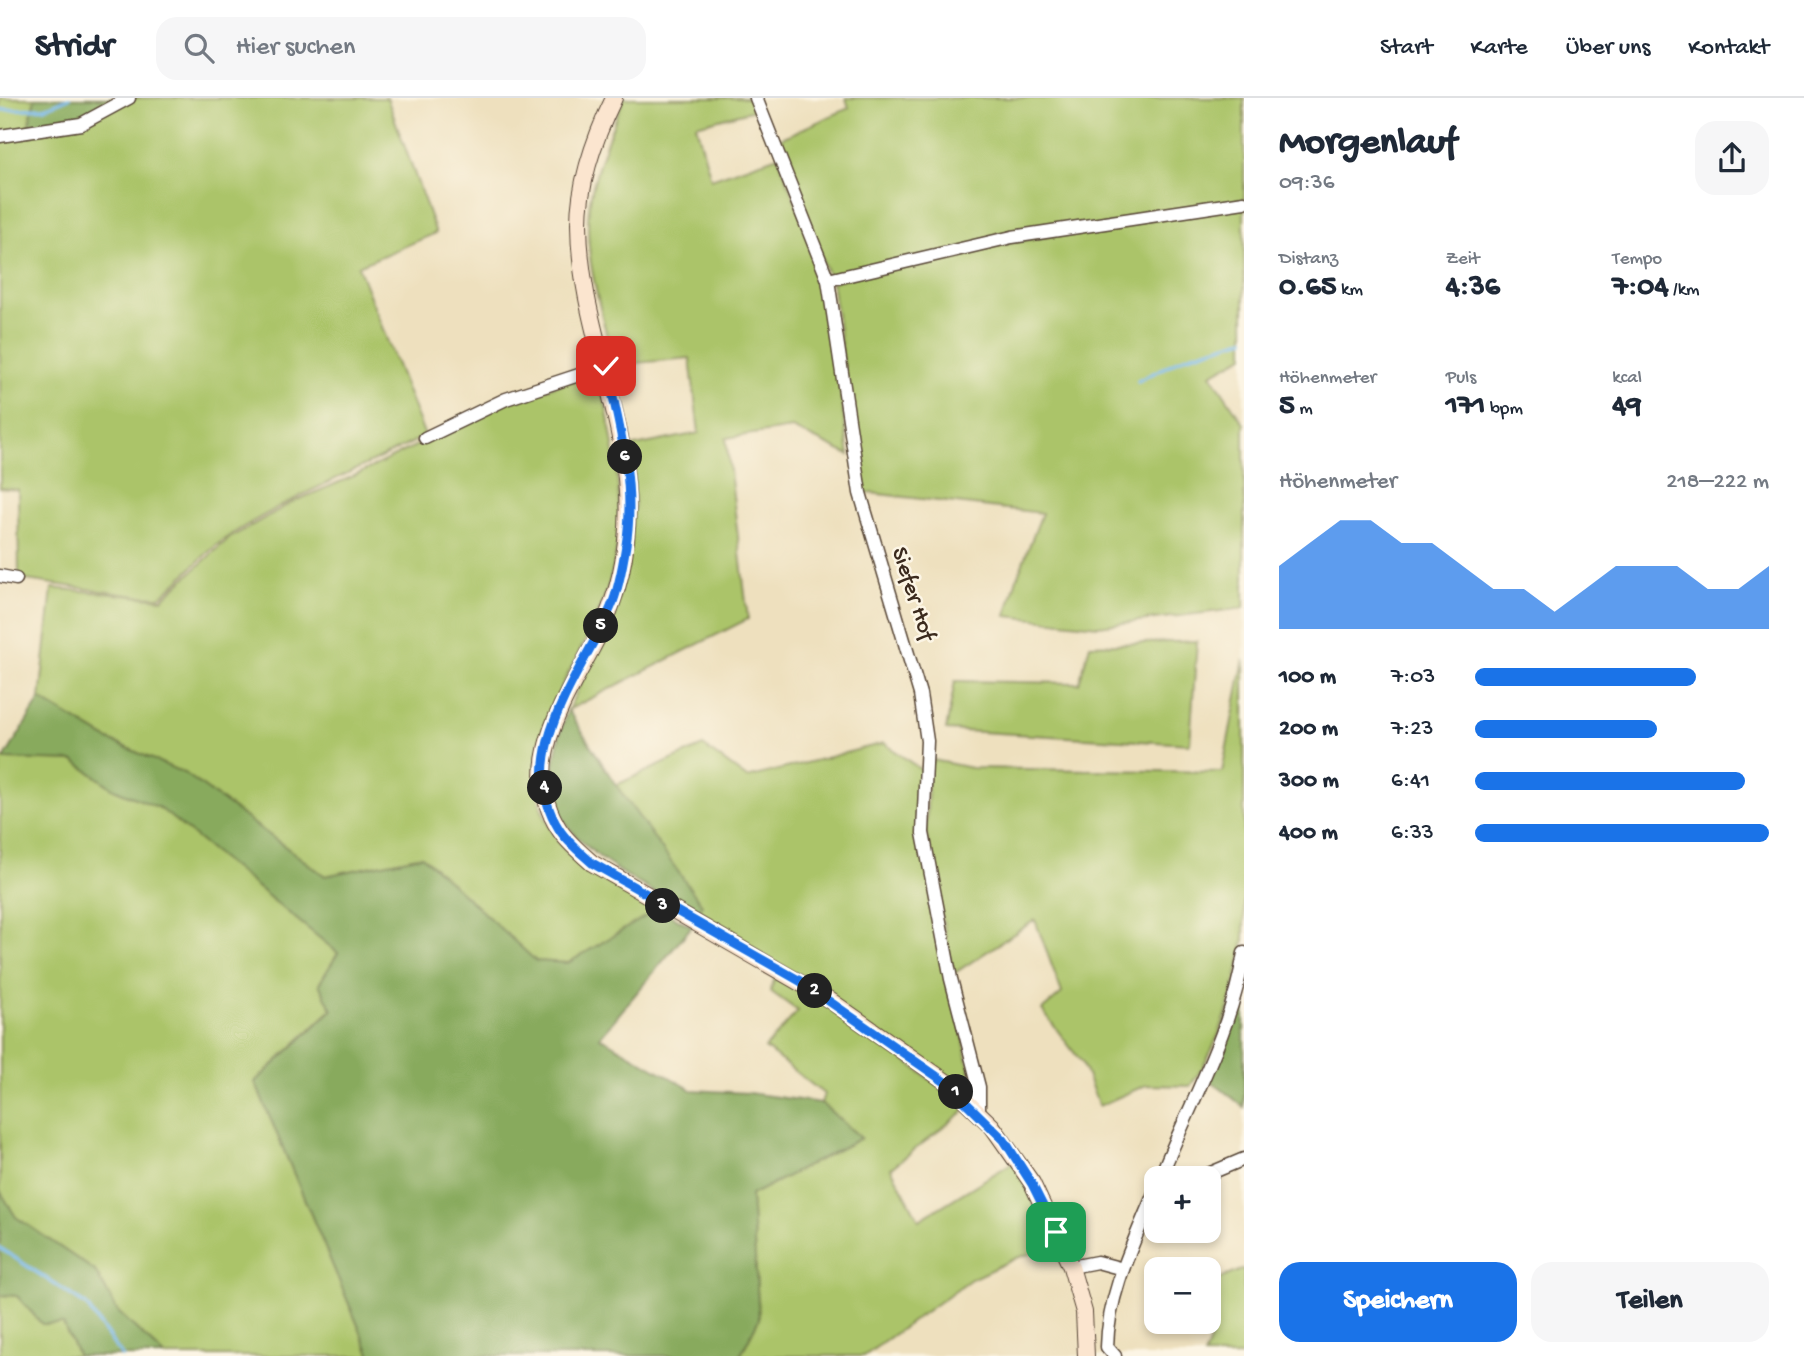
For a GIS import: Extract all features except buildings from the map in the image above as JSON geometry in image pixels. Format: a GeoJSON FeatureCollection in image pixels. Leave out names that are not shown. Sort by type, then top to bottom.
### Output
{"type":"FeatureCollection","features":[{"type":"Feature","properties":{"kind":"main road"},"geometry":{"type":"LineString","coordinates":[[614,98],[587,166],[579,221],[584,278],[625,458],[626,544],[612,604],[564,700],[550,736],[544,780],[551,815],[569,842],[592,863],[809,987],[904,1050],[979,1114],[1004,1140],[1027,1175],[1072,1267],[1081,1298],[1086,1348]]}},
{"type":"Feature","properties":{"kind":"street"},"geometry":{"type":"LineString","coordinates":[[0,136],[82,124],[128,98]]}},
{"type":"Feature","properties":{"kind":"street","name":"Siefer Hof"},"geometry":{"type":"LineString","coordinates":[[756,98],[828,279],[860,493],[920,694],[927,741],[923,833],[951,979],[979,1087],[979,1114]]}},
{"type":"Feature","properties":{"kind":"street"},"geometry":{"type":"LineString","coordinates":[[828,279],[1012,237],[1244,202]]}},
{"type":"Feature","properties":{"kind":"street"},"geometry":{"type":"LineString","coordinates":[[425,438],[506,399],[606,366]]}},
{"type":"Feature","properties":{"kind":"street"},"geometry":{"type":"LineString","coordinates":[[0,576],[16,579]]}},
{"type":"Feature","properties":{"kind":"street"},"geometry":{"type":"LineString","coordinates":[[1165,1166],[1188,1107],[1224,1031],[1244,953]]}},
{"type":"Feature","properties":{"kind":"street"},"geometry":{"type":"LineString","coordinates":[[1221,1169],[1244,1160]]}},
{"type":"Feature","properties":{"kind":"street"},"geometry":{"type":"LineString","coordinates":[[1115,1356],[1107,1348],[1107,1322],[1123,1269],[1144,1219]]}},
{"type":"Feature","properties":{"kind":"street"},"geometry":{"type":"LineString","coordinates":[[1072,1267],[1097,1262],[1123,1269]]}},
{"type":"Feature","properties":{"kind":"street"},"geometry":{"type":"LineString","coordinates":[[1086,1348],[1107,1322]]}},
{"type":"Feature","properties":{"kind":"green space"},"geometry":{"type":"Polygon","coordinates":[[[0,98],[35,98],[28,129],[0,134],[0,98]]]}},
{"type":"Feature","properties":{"kind":"green space"},"geometry":{"type":"Polygon","coordinates":[[[35,98],[124,98],[80,122],[28,129],[35,98]]]}},
{"type":"Feature","properties":{"kind":"green space"},"geometry":{"type":"Polygon","coordinates":[[[133,98],[387,98],[436,233],[358,266],[425,436],[301,496],[220,542],[160,597],[19,579],[18,490],[0,488],[0,139],[133,98]]]}},
{"type":"Feature","properties":{"kind":"green space"},"geometry":{"type":"Polygon","coordinates":[[[624,98],[754,98],[758,109],[696,125],[711,179],[778,156],[825,280],[849,455],[792,428],[726,438],[748,619],[568,710],[617,607],[635,503],[630,447],[699,433],[690,358],[614,365],[594,280],[588,237],[591,195],[605,146],[624,98]]]}},
{"type":"Feature","properties":{"kind":"green space"},"geometry":{"type":"Polygon","coordinates":[[[846,98],[1244,98],[1244,199],[829,277],[775,141],[849,108],[846,98]]]}},
{"type":"Feature","properties":{"kind":"green space"},"geometry":{"type":"Polygon","coordinates":[[[1244,204],[1244,356],[1211,374],[1244,424],[1244,608],[1098,626],[1006,616],[1017,578],[1042,513],[862,492],[832,282],[913,259],[1244,204]]]}},
{"type":"Feature","properties":{"kind":"green space"},"geometry":{"type":"Polygon","coordinates":[[[599,372],[609,420],[619,494],[617,544],[602,604],[545,723],[536,760],[536,778],[538,796],[552,832],[573,859],[608,883],[658,909],[568,963],[535,961],[422,856],[325,876],[186,774],[109,740],[40,699],[52,588],[162,599],[228,539],[293,502],[356,475],[507,401],[599,372]]]}},
{"type":"Feature","properties":{"kind":"green space"},"geometry":{"type":"Polygon","coordinates":[[[1197,641],[1190,744],[946,730],[955,681],[1079,683],[1090,645],[1197,641]]]}},
{"type":"Feature","properties":{"kind":"green space"},"geometry":{"type":"Polygon","coordinates":[[[1244,659],[1244,939],[1225,1016],[1210,1053],[1190,1086],[1146,1085],[1099,1106],[1082,1063],[1042,1010],[1062,993],[1035,920],[953,974],[926,833],[929,759],[971,768],[1222,772],[1244,659]]]}},
{"type":"Feature","properties":{"kind":"green space"},"geometry":{"type":"Polygon","coordinates":[[[40,699],[109,740],[186,774],[325,876],[422,856],[536,961],[568,963],[658,909],[692,926],[600,1037],[692,1090],[749,1093],[821,1103],[861,1138],[751,1195],[759,1319],[740,1356],[371,1356],[255,1082],[332,1010],[319,984],[338,953],[160,808],[114,789],[74,761],[4,759],[40,699]]]}},
{"type":"Feature","properties":{"kind":"green space"},"geometry":{"type":"Polygon","coordinates":[[[568,710],[616,785],[702,905],[695,916],[614,868],[577,837],[564,820],[555,801],[553,779],[558,742],[568,710]]]}},
{"type":"Feature","properties":{"kind":"green space"},"geometry":{"type":"Polygon","coordinates":[[[884,743],[924,772],[921,833],[975,1095],[973,1098],[695,916],[616,785],[703,746],[747,778],[884,743]]]}},
{"type":"Feature","properties":{"kind":"green space"},"geometry":{"type":"Polygon","coordinates":[[[0,758],[74,761],[114,789],[160,808],[339,953],[332,1009],[255,1082],[371,1356],[165,1356],[118,1312],[95,1271],[15,1217],[0,1191],[0,758]]]}},
{"type":"Feature","properties":{"kind":"green space"},"geometry":{"type":"Polygon","coordinates":[[[1244,971],[1244,1107],[1207,1078],[1244,971]]]}},
{"type":"Feature","properties":{"kind":"green space"},"geometry":{"type":"Polygon","coordinates":[[[777,973],[866,1031],[968,1108],[891,1168],[919,1220],[1015,1161],[1053,1247],[1016,1258],[971,1279],[864,1356],[740,1356],[759,1319],[751,1195],[861,1138],[821,1103],[824,1094],[765,1048],[798,1011],[770,991],[777,973]]]}},
{"type":"Feature","properties":{"kind":"green space"},"geometry":{"type":"Polygon","coordinates":[[[0,1191],[16,1217],[95,1271],[118,1312],[165,1356],[78,1356],[63,1324],[42,1324],[17,1296],[0,1295],[0,1191]]]}},
{"type":"Feature","properties":{"kind":"green space"},"geometry":{"type":"Polygon","coordinates":[[[1244,1269],[1244,1356],[1204,1356],[1212,1336],[1210,1334],[1221,1334],[1221,1278],[1244,1269]]]}},
{"type":"Feature","properties":{"kind":"green space"},"geometry":{"type":"Polygon","coordinates":[[[0,1295],[17,1296],[42,1324],[63,1324],[78,1356],[0,1356],[0,1295]]]}},
{"type":"Feature","properties":{"kind":"waterway"},"geometry":{"type":"LineString","coordinates":[[0,110],[45,108],[69,98]]}},
{"type":"Feature","properties":{"kind":"waterway"},"geometry":{"type":"LineString","coordinates":[[1138,381],[1187,356],[1244,339]]}},
{"type":"Feature","properties":{"kind":"waterway"},"geometry":{"type":"LineString","coordinates":[[0,1248],[86,1305],[122,1356]]}},
{"type":"Feature","properties":{"kind":"route"},"geometry":{"type":"LineString","coordinates":[[606,366],[625,458],[628,485],[626,544],[612,604],[558,712],[550,736],[545,756],[544,780],[551,815],[569,842],[592,863],[619,881],[800,981],[904,1050],[945,1082],[1004,1140],[1032,1184],[1056,1232]]}}]}
